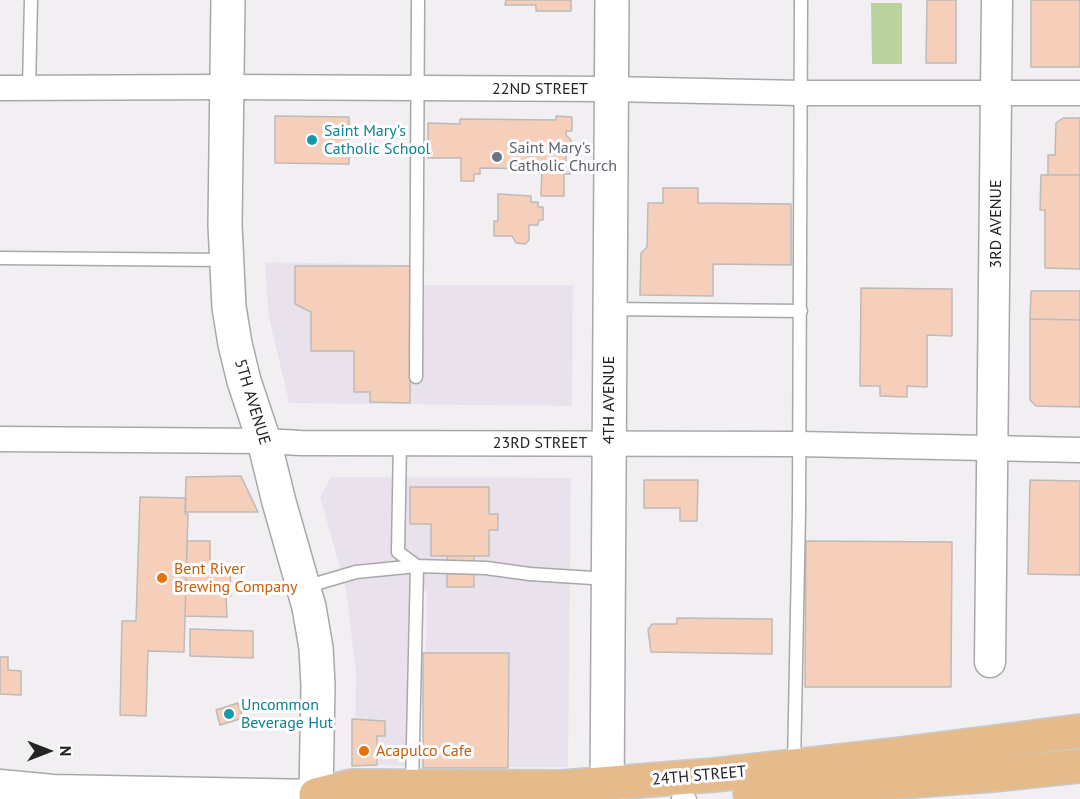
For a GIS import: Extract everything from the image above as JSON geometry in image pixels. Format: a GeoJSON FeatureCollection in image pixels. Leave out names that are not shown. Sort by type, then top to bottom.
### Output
{"type":"FeatureCollection","features":[{"type":"Feature","properties":{"kind":"main road","name":"5TH AVENUE"},"geometry":{"type":"LineString","coordinates":[[228,0],[225,260],[235,344],[304,588],[316,648],[320,798]]}},
{"type":"Feature","properties":{"kind":"main road","name":"4TH AVENUE"},"geometry":{"type":"LineString","coordinates":[[607,791],[612,0]]}},
{"type":"Feature","properties":{"kind":"main road","name":"24TH STREET"},"geometry":{"type":"LineString","coordinates":[[320,798],[352,786],[412,793],[562,787],[607,791],[1080,731]]}},
{"type":"Feature","properties":{"kind":"main road","name":"24TH STREET"},"geometry":{"type":"LineString","coordinates":[[678,799],[993,775],[1080,766]]}},
{"type":"Feature","properties":{"kind":"street","name":"3RD AVENUE"},"geometry":{"type":"LineString","coordinates":[[990,662],[997,0]]}},
{"type":"Feature","properties":{"kind":"street","name":"22ND STREET"},"geometry":{"type":"LineString","coordinates":[[0,88],[226,87],[610,89],[801,93],[1080,93]]}},
{"type":"Feature","properties":{"kind":"street","name":"23RD STREET"},"geometry":{"type":"LineString","coordinates":[[0,439],[301,443],[799,444],[1080,450]]}},
{"type":"Feature","properties":{"kind":"street","name":"24TH STREET"},"geometry":{"type":"LineString","coordinates":[[0,785],[156,796],[320,798]]}},
{"type":"Feature","properties":{"kind":"lane"},"geometry":{"type":"LineString","coordinates":[[29,88],[31,0]]}},
{"type":"Feature","properties":{"kind":"lane"},"geometry":{"type":"LineString","coordinates":[[416,377],[418,0]]}},
{"type":"Feature","properties":{"kind":"lane"},"geometry":{"type":"LineString","coordinates":[[794,767],[801,311],[801,0]]}},
{"type":"Feature","properties":{"kind":"lane"},"geometry":{"type":"LineString","coordinates":[[0,258],[225,260]]}},
{"type":"Feature","properties":{"kind":"lane"},"geometry":{"type":"LineString","coordinates":[[610,309],[801,311]]}},
{"type":"Feature","properties":{"kind":"lane"},"geometry":{"type":"LineString","coordinates":[[399,442],[398,552],[417,566]]}},
{"type":"Feature","properties":{"kind":"lane"},"geometry":{"type":"LineString","coordinates":[[412,793],[417,566]]}},
{"type":"Feature","properties":{"kind":"lane"},"geometry":{"type":"LineString","coordinates":[[304,588],[356,572],[417,566],[486,568],[608,579]]}},
{"type":"Feature","properties":{"kind":"shaded area"},"geometry":{"type":"Polygon","coordinates":[[[265,262],[411,265],[411,285],[573,285],[572,406],[289,403],[268,312],[265,262]]]}},
{"type":"Feature","properties":{"kind":"shaded area"},"geometry":{"type":"Polygon","coordinates":[[[331,477],[571,478],[568,767],[424,767],[427,591],[410,590],[410,766],[354,764],[356,673],[346,589],[320,497],[331,477]]]}},
{"type":"Feature","properties":{"kind":"green space"},"geometry":{"type":"Polygon","coordinates":[[[871,3],[902,3],[902,64],[872,64],[871,3]]]}},
{"type":"Feature","properties":{"kind":"building"},"geometry":{"type":"Polygon","coordinates":[[[506,0],[571,0],[571,11],[536,11],[536,5],[505,5],[506,0]]]}},
{"type":"Feature","properties":{"kind":"building"},"geometry":{"type":"Polygon","coordinates":[[[927,0],[956,0],[956,63],[926,63],[927,0]]]}},
{"type":"Feature","properties":{"kind":"building"},"geometry":{"type":"Polygon","coordinates":[[[1031,0],[1080,0],[1080,67],[1031,67],[1031,0]]]}},
{"type":"Feature","properties":{"kind":"building","name":"Saint Mary's Catholic School"},"geometry":{"type":"Polygon","coordinates":[[[275,116],[349,117],[349,164],[275,163],[275,116]]]}},
{"type":"Feature","properties":{"kind":"building","name":"Saint Mary's Catholic Church"},"geometry":{"type":"Polygon","coordinates":[[[556,116],[572,117],[572,131],[566,131],[566,135],[571,140],[571,150],[566,156],[566,164],[570,164],[570,174],[564,174],[564,196],[541,196],[542,169],[480,168],[480,174],[474,174],[474,181],[461,181],[461,158],[428,158],[428,123],[460,124],[460,119],[556,120],[556,116]]]}},
{"type":"Feature","properties":{"kind":"building"},"geometry":{"type":"Polygon","coordinates":[[[1063,118],[1080,118],[1080,175],[1048,175],[1048,155],[1055,155],[1056,123],[1063,118]]]}},
{"type":"Feature","properties":{"kind":"building"},"geometry":{"type":"Polygon","coordinates":[[[1041,175],[1080,175],[1080,269],[1045,268],[1045,210],[1040,210],[1041,175]]]}},
{"type":"Feature","properties":{"kind":"building"},"geometry":{"type":"Polygon","coordinates":[[[663,188],[698,188],[698,203],[791,204],[791,265],[713,264],[713,296],[640,295],[641,253],[647,247],[648,203],[663,203],[663,188]]]}},
{"type":"Feature","properties":{"kind":"building"},"geometry":{"type":"Polygon","coordinates":[[[498,194],[531,196],[531,202],[538,202],[538,207],[543,207],[543,220],[539,220],[538,225],[529,225],[529,240],[525,244],[516,243],[512,236],[494,236],[494,221],[498,221],[498,194]]]}},
{"type":"Feature","properties":{"kind":"building"},"geometry":{"type":"Polygon","coordinates":[[[295,266],[411,266],[410,403],[370,402],[370,392],[354,392],[354,351],[311,351],[311,312],[295,304],[295,266]]]}},
{"type":"Feature","properties":{"kind":"building"},"geometry":{"type":"Polygon","coordinates":[[[861,288],[952,289],[952,336],[927,335],[927,387],[907,386],[907,397],[880,396],[880,386],[860,386],[861,288]]]}},
{"type":"Feature","properties":{"kind":"building"},"geometry":{"type":"Polygon","coordinates":[[[1031,291],[1080,291],[1080,320],[1030,319],[1031,291]]]}},
{"type":"Feature","properties":{"kind":"building"},"geometry":{"type":"Polygon","coordinates":[[[1030,319],[1080,320],[1080,407],[1036,406],[1030,400],[1030,319]]]}},
{"type":"Feature","properties":{"kind":"building"},"geometry":{"type":"Polygon","coordinates":[[[241,476],[258,512],[185,512],[186,477],[241,476]]]}},
{"type":"Feature","properties":{"kind":"building"},"geometry":{"type":"Polygon","coordinates":[[[644,480],[698,480],[697,521],[680,521],[680,508],[644,508],[644,480]]]}},
{"type":"Feature","properties":{"kind":"building"},"geometry":{"type":"Polygon","coordinates":[[[1030,480],[1080,481],[1080,575],[1028,574],[1030,480]]]}},
{"type":"Feature","properties":{"kind":"building"},"geometry":{"type":"Polygon","coordinates":[[[410,487],[489,487],[489,514],[498,514],[498,530],[489,530],[489,556],[431,556],[431,524],[410,524],[410,487]]]}},
{"type":"Feature","properties":{"kind":"building","name":"Bent River Brewing Company"},"geometry":{"type":"Polygon","coordinates":[[[140,497],[186,498],[185,514],[188,514],[184,652],[148,651],[146,716],[120,715],[122,621],[136,621],[140,497]]]}},
{"type":"Feature","properties":{"kind":"building"},"geometry":{"type":"Polygon","coordinates":[[[187,541],[210,541],[210,568],[230,568],[231,596],[226,596],[227,617],[185,616],[187,541]]]}},
{"type":"Feature","properties":{"kind":"building"},"geometry":{"type":"Polygon","coordinates":[[[806,541],[952,542],[951,687],[805,687],[806,541]]]}},
{"type":"Feature","properties":{"kind":"building"},"geometry":{"type":"Polygon","coordinates":[[[447,556],[474,556],[474,587],[447,587],[447,556]]]}},
{"type":"Feature","properties":{"kind":"building"},"geometry":{"type":"Polygon","coordinates":[[[677,618],[772,619],[772,654],[651,652],[648,630],[652,624],[677,624],[677,618]]]}},
{"type":"Feature","properties":{"kind":"building"},"geometry":{"type":"Polygon","coordinates":[[[190,629],[253,631],[253,658],[190,656],[190,629]]]}},
{"type":"Feature","properties":{"kind":"building"},"geometry":{"type":"Polygon","coordinates":[[[423,653],[509,653],[508,768],[423,768],[423,653]]]}},
{"type":"Feature","properties":{"kind":"building"},"geometry":{"type":"Polygon","coordinates":[[[0,657],[8,657],[8,670],[21,671],[21,695],[0,694],[0,657]]]}},
{"type":"Feature","properties":{"kind":"building","name":"Uncommon Beverage Hut"},"geometry":{"type":"Polygon","coordinates":[[[238,703],[243,718],[220,725],[216,710],[238,703]]]}},
{"type":"Feature","properties":{"kind":"building","name":"Acapulco Cafe"},"geometry":{"type":"Polygon","coordinates":[[[352,719],[385,721],[385,736],[377,736],[377,765],[352,766],[352,719]]]}},
{"type":"Feature","properties":{"kind":"place","name":"Saint Mary's Catholic School"},"geometry":{"type":"Point","coordinates":[312,140]}},
{"type":"Feature","properties":{"kind":"place","name":"Saint Mary's Catholic Church"},"geometry":{"type":"Point","coordinates":[497,157]}},
{"type":"Feature","properties":{"kind":"place","name":"Bent River Brewing Company"},"geometry":{"type":"Point","coordinates":[162,578]}},
{"type":"Feature","properties":{"kind":"place","name":"Uncommon Beverage Hut"},"geometry":{"type":"Point","coordinates":[229,714]}},
{"type":"Feature","properties":{"kind":"place","name":"Acapulco Cafe"},"geometry":{"type":"Point","coordinates":[364,751]}}]}
